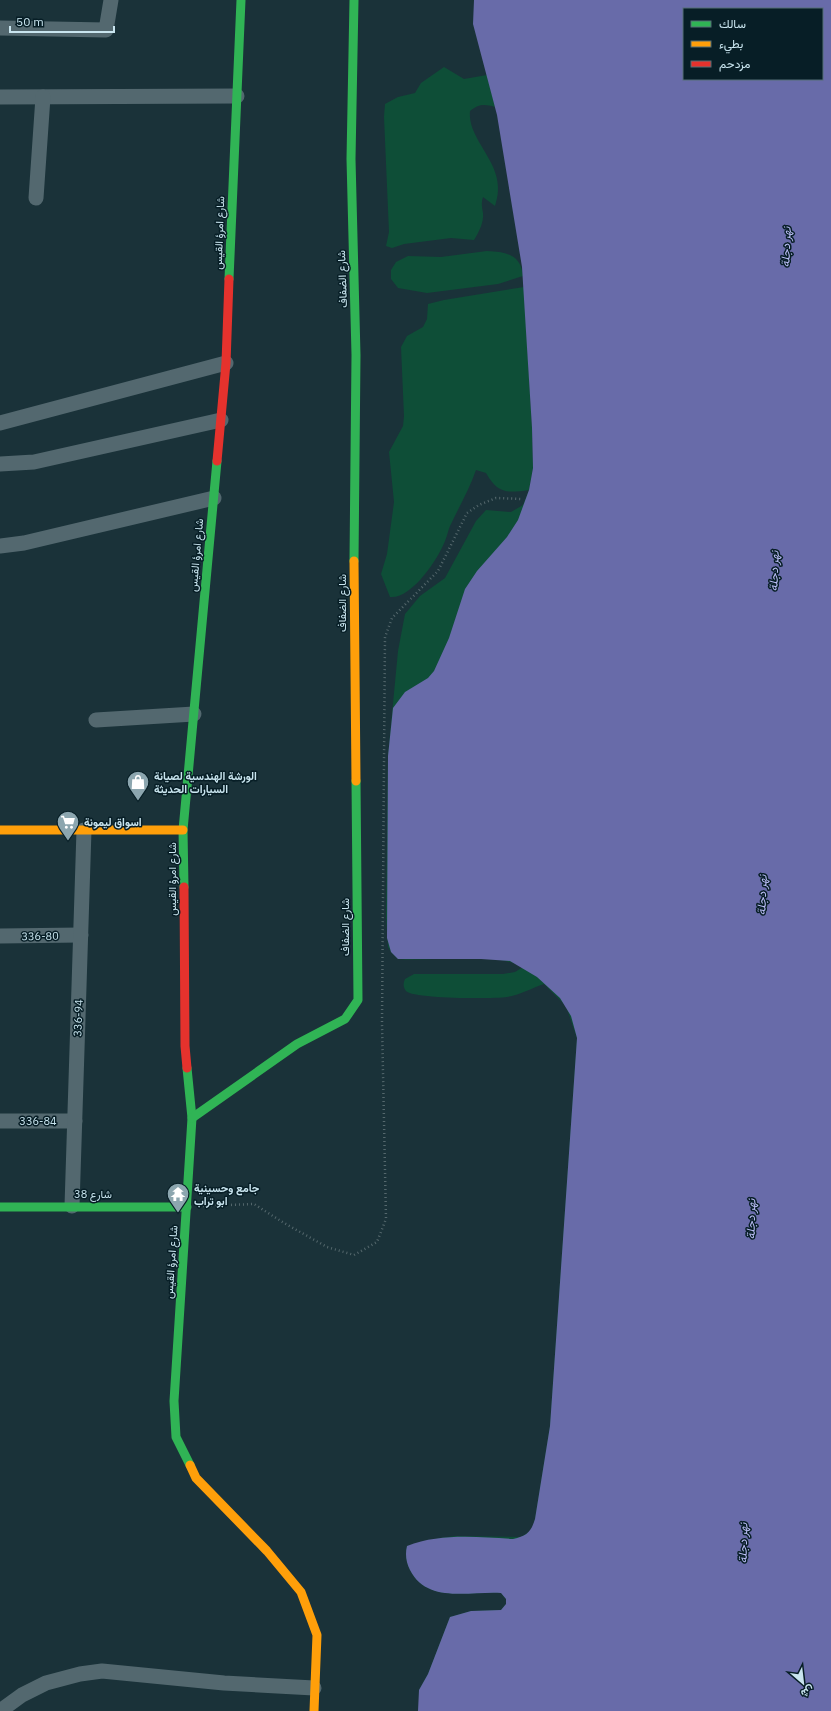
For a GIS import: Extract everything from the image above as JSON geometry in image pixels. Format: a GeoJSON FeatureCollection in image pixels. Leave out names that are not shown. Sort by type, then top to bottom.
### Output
{"type":"FeatureCollection","features":[{"type":"Feature","properties":{"kind":"street"},"geometry":{"type":"LineString","coordinates":[[0,28],[106,30],[111,0]]}},
{"type":"Feature","properties":{"kind":"street","name":"شارع امرؤ القيس"},"geometry":{"type":"LineString","coordinates":[[241,0],[226,363],[183,830],[185,1046],[192,1118],[174,1401],[176,1437],[196,1478],[268,1551],[301,1592],[317,1635],[314,1711]]}},
{"type":"Feature","properties":{"kind":"street","name":"شارع الضفاف"},"geometry":{"type":"LineString","coordinates":[[192,1118],[297,1044],[345,1019],[358,1000],[354,534],[356,355],[351,159],[354,0]]}},
{"type":"Feature","properties":{"kind":"street"},"geometry":{"type":"LineString","coordinates":[[0,97],[237,96]]}},
{"type":"Feature","properties":{"kind":"street"},"geometry":{"type":"LineString","coordinates":[[36,198],[42,97]]}},
{"type":"Feature","properties":{"kind":"street"},"geometry":{"type":"LineString","coordinates":[[0,423],[226,363]]}},
{"type":"Feature","properties":{"kind":"street"},"geometry":{"type":"LineString","coordinates":[[0,464],[34,462],[221,420]]}},
{"type":"Feature","properties":{"kind":"street"},"geometry":{"type":"LineString","coordinates":[[0,546],[24,544],[214,498]]}},
{"type":"Feature","properties":{"kind":"street"},"geometry":{"type":"LineString","coordinates":[[96,720],[194,714]]}},
{"type":"Feature","properties":{"kind":"street"},"geometry":{"type":"LineString","coordinates":[[0,830],[183,830]]}},
{"type":"Feature","properties":{"kind":"street","name":"336-94"},"geometry":{"type":"LineString","coordinates":[[72,1206],[84,830]]}},
{"type":"Feature","properties":{"kind":"street","name":"336-80"},"geometry":{"type":"LineString","coordinates":[[0,936],[81,935]]}},
{"type":"Feature","properties":{"kind":"street","name":"336-84"},"geometry":{"type":"LineString","coordinates":[[0,1121],[75,1121]]}},
{"type":"Feature","properties":{"kind":"street","name":"شارع 38"},"geometry":{"type":"LineString","coordinates":[[0,1207],[187,1206]]}},
{"type":"Feature","properties":{"kind":"street"},"geometry":{"type":"LineString","coordinates":[[0,1711],[22,1696],[46,1683],[80,1674],[102,1671],[224,1683],[314,1688]]}},
{"type":"Feature","properties":{"kind":"path"},"geometry":{"type":"LineString","coordinates":[[187,1206],[254,1204],[327,1247],[354,1254],[377,1242],[386,1219],[382,1023],[385,637],[392,618],[438,571],[467,514],[479,505],[496,498],[522,499]]}},
{"type":"Feature","properties":{"kind":"green space"},"geometry":{"type":"Polygon","coordinates":[[[444,67],[464,79],[487,75],[495,107],[482,105],[470,111],[471,123],[475,134],[493,166],[497,178],[498,191],[495,206],[483,197],[483,220],[474,240],[451,238],[404,244],[392,248],[386,246],[389,232],[384,117],[385,104],[398,97],[415,93],[421,83],[444,67]]]}},
{"type":"Feature","properties":{"kind":"green space"},"geometry":{"type":"Polygon","coordinates":[[[487,251],[500,252],[516,259],[522,269],[523,276],[498,284],[427,293],[398,288],[391,279],[391,270],[396,262],[408,256],[441,257],[487,251]]]}},
{"type":"Feature","properties":{"kind":"green space"},"geometry":{"type":"Polygon","coordinates":[[[524,287],[533,468],[529,490],[515,492],[504,490],[495,485],[486,473],[476,470],[437,558],[423,576],[407,592],[398,596],[390,597],[381,574],[387,554],[394,502],[389,452],[403,426],[404,416],[401,347],[407,336],[423,327],[427,319],[428,304],[524,287]]]}},
{"type":"Feature","properties":{"kind":"green space"},"geometry":{"type":"Polygon","coordinates":[[[529,490],[567,751],[595,1418],[468,1684],[419,1690],[428,1674],[450,1617],[471,1611],[501,1610],[506,1604],[506,1599],[501,1593],[450,1594],[427,1588],[418,1581],[410,1570],[406,1558],[407,1546],[455,1536],[521,1537],[532,1530],[535,1519],[550,1426],[577,1038],[566,1006],[544,984],[517,995],[499,998],[423,996],[406,991],[404,988],[405,979],[414,974],[503,974],[515,972],[523,967],[494,959],[398,959],[391,952],[388,947],[386,916],[388,756],[398,651],[405,614],[420,596],[445,578],[476,521],[486,510],[511,512],[523,505],[529,490]]]}},
{"type":"Feature","properties":{"kind":"water","name":"نهر دجلة"},"geometry":{"type":"Polygon","coordinates":[[[474,0],[831,0],[831,1711],[418,1711],[419,1690],[428,1674],[450,1617],[471,1611],[501,1610],[506,1604],[506,1599],[501,1593],[450,1594],[427,1588],[418,1581],[410,1570],[406,1558],[407,1546],[433,1539],[459,1537],[513,1539],[528,1533],[535,1519],[550,1426],[577,1038],[571,1016],[560,998],[537,977],[510,961],[481,959],[398,959],[391,952],[387,938],[388,756],[393,708],[405,692],[428,678],[434,671],[449,638],[465,589],[477,571],[507,537],[518,520],[529,490],[533,468],[522,267],[497,115],[473,24],[474,0]]]}},
{"type":"Feature","properties":{"kind":"traffic: fast"},"geometry":{"type":"LineString","coordinates":[[229,279],[241,0]]}},
{"type":"Feature","properties":{"kind":"traffic: fast"},"geometry":{"type":"LineString","coordinates":[[354,0],[351,159],[356,355],[354,561]]}},
{"type":"Feature","properties":{"kind":"traffic: fast"},"geometry":{"type":"LineString","coordinates":[[184,887],[183,830],[217,461]]}},
{"type":"Feature","properties":{"kind":"traffic: fast"},"geometry":{"type":"LineString","coordinates":[[192,1118],[297,1044],[345,1019],[358,1000],[356,781]]}},
{"type":"Feature","properties":{"kind":"traffic: fast"},"geometry":{"type":"LineString","coordinates":[[187,1068],[192,1118],[174,1401],[176,1437],[190,1465]]}},
{"type":"Feature","properties":{"kind":"traffic: fast"},"geometry":{"type":"LineString","coordinates":[[0,1207],[187,1207]]}},
{"type":"Feature","properties":{"kind":"traffic: slow"},"geometry":{"type":"LineString","coordinates":[[354,561],[356,781]]}},
{"type":"Feature","properties":{"kind":"traffic: slow"},"geometry":{"type":"LineString","coordinates":[[0,830],[183,830]]}},
{"type":"Feature","properties":{"kind":"traffic: slow"},"geometry":{"type":"LineString","coordinates":[[190,1465],[196,1478],[267,1551],[301,1592],[317,1635],[314,1711]]}},
{"type":"Feature","properties":{"kind":"traffic: jam"},"geometry":{"type":"LineString","coordinates":[[217,461],[226,363],[229,279]]}},
{"type":"Feature","properties":{"kind":"traffic: jam"},"geometry":{"type":"LineString","coordinates":[[184,887],[185,1046],[187,1068]]}},
{"type":"Feature","properties":{"kind":"place","name":"الورشة الهندسية لصيانة السيارات الحديثة"},"geometry":{"type":"Point","coordinates":[138,802]}},
{"type":"Feature","properties":{"kind":"place","name":"اسواق ليمونة"},"geometry":{"type":"Point","coordinates":[68,842]}},
{"type":"Feature","properties":{"kind":"place","name":"جامع وحسينية ابو تراب"},"geometry":{"type":"Point","coordinates":[178,1214]}}]}
